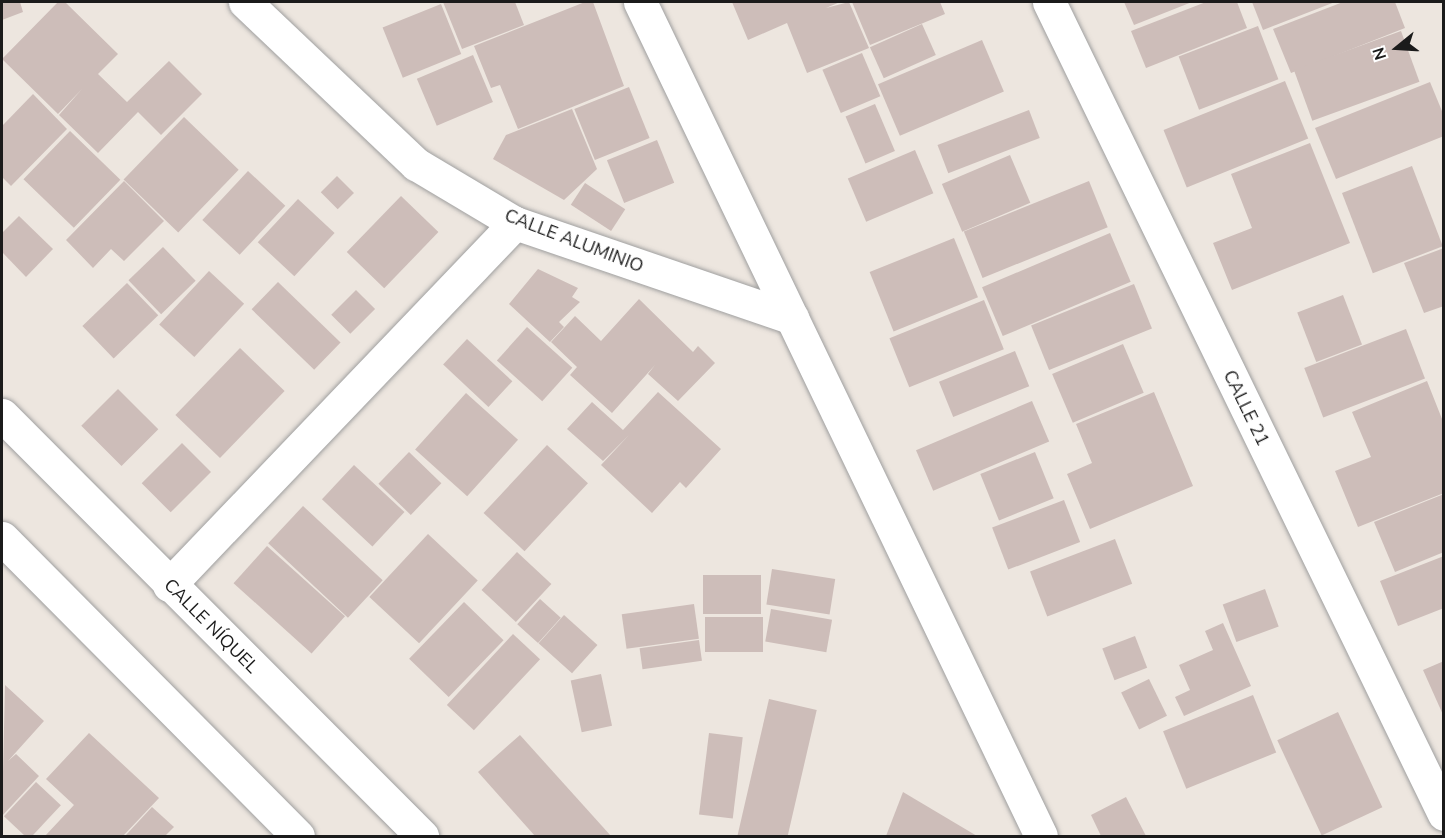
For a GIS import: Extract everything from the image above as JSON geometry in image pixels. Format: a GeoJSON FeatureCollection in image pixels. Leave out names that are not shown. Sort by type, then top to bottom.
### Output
{"type":"FeatureCollection","features":[{"type":"Feature","properties":{"kind":"street","name":"CALLE ALUMINIO"},"geometry":{"type":"LineString","coordinates":[[245,2],[344,101],[416,164],[515,223],[792,318]]}},
{"type":"Feature","properties":{"kind":"street"},"geometry":{"type":"LineString","coordinates":[[640,2],[1041,837]]}},
{"type":"Feature","properties":{"kind":"street","name":"CALLE 21"},"geometry":{"type":"LineString","coordinates":[[1049,2],[1443,814]]}},
{"type":"Feature","properties":{"kind":"street"},"geometry":{"type":"LineString","coordinates":[[169,585],[515,223]]}},
{"type":"Feature","properties":{"kind":"street","name":"CALLE NÍQUEL"},"geometry":{"type":"LineString","coordinates":[[2,415],[169,585],[423,837]]}},
{"type":"Feature","properties":{"kind":"street"},"geometry":{"type":"LineString","coordinates":[[2,538],[298,837]]}},
{"type":"Feature","properties":{"kind":"building"},"geometry":{"type":"Polygon","coordinates":[[[2,2],[20,2],[23,12],[2,20],[2,2]]]}},
{"type":"Feature","properties":{"kind":"building"},"geometry":{"type":"Polygon","coordinates":[[[58,2],[65,2],[118,54],[98,74],[127,102],[169,61],[202,94],[161,135],[138,112],[98,153],[59,115],[82,89],[58,114],[2,59],[58,2]]]}},
{"type":"Feature","properties":{"kind":"building"},"geometry":{"type":"Polygon","coordinates":[[[443,2],[515,2],[524,25],[462,49],[443,2]]]}},
{"type":"Feature","properties":{"kind":"building"},"geometry":{"type":"Polygon","coordinates":[[[585,2],[593,2],[624,86],[518,129],[500,85],[491,88],[474,46],[585,2]]]}},
{"type":"Feature","properties":{"kind":"building"},"geometry":{"type":"Polygon","coordinates":[[[732,2],[840,2],[826,8],[849,2],[869,48],[807,73],[787,23],[748,40],[732,2]]]}},
{"type":"Feature","properties":{"kind":"building"},"geometry":{"type":"Polygon","coordinates":[[[852,2],[940,2],[945,14],[870,45],[852,2]]]}},
{"type":"Feature","properties":{"kind":"building"},"geometry":{"type":"Polygon","coordinates":[[[1124,2],[1192,2],[1134,25],[1124,2]]]}},
{"type":"Feature","properties":{"kind":"building"},"geometry":{"type":"Polygon","coordinates":[[[1206,2],[1237,2],[1247,28],[1146,68],[1131,31],[1206,2]]]}},
{"type":"Feature","properties":{"kind":"building"},"geometry":{"type":"Polygon","coordinates":[[[1252,2],[1335,2],[1263,30],[1252,2]]]}},
{"type":"Feature","properties":{"kind":"building"},"geometry":{"type":"Polygon","coordinates":[[[1343,2],[1395,2],[1405,28],[1291,73],[1273,29],[1343,2]]]}},
{"type":"Feature","properties":{"kind":"building"},"geometry":{"type":"Polygon","coordinates":[[[441,4],[461,54],[403,78],[383,28],[441,4]]]}},
{"type":"Feature","properties":{"kind":"building"},"geometry":{"type":"Polygon","coordinates":[[[922,24],[936,55],[884,78],[870,47],[922,24]]]}},
{"type":"Feature","properties":{"kind":"building"},"geometry":{"type":"Polygon","coordinates":[[[1258,26],[1278,79],[1199,110],[1179,56],[1258,26]]]}},
{"type":"Feature","properties":{"kind":"building"},"geometry":{"type":"Polygon","coordinates":[[[1401,31],[1419,82],[1312,121],[1294,70],[1401,31]]]}},
{"type":"Feature","properties":{"kind":"building"},"geometry":{"type":"Polygon","coordinates":[[[982,40],[1004,92],[900,136],[878,84],[982,40]]]}},
{"type":"Feature","properties":{"kind":"building"},"geometry":{"type":"Polygon","coordinates":[[[862,53],[880,96],[841,113],[822,70],[862,53]]]}},
{"type":"Feature","properties":{"kind":"building"},"geometry":{"type":"Polygon","coordinates":[[[473,55],[493,102],[437,126],[417,79],[473,55]]]}},
{"type":"Feature","properties":{"kind":"building"},"geometry":{"type":"Polygon","coordinates":[[[1285,81],[1308,138],[1187,188],[1164,130],[1285,81]]]}},
{"type":"Feature","properties":{"kind":"building"},"geometry":{"type":"Polygon","coordinates":[[[1430,82],[1444,116],[1444,136],[1336,179],[1315,128],[1430,82]]]}},
{"type":"Feature","properties":{"kind":"building"},"geometry":{"type":"Polygon","coordinates":[[[629,87],[650,138],[595,160],[574,109],[629,87]]]}},
{"type":"Feature","properties":{"kind":"building"},"geometry":{"type":"Polygon","coordinates":[[[33,94],[67,129],[11,186],[2,177],[2,126],[33,94]]]}},
{"type":"Feature","properties":{"kind":"building"},"geometry":{"type":"Polygon","coordinates":[[[875,104],[895,151],[865,163],[846,117],[875,104]]]}},
{"type":"Feature","properties":{"kind":"building"},"geometry":{"type":"Polygon","coordinates":[[[572,109],[597,169],[564,200],[493,159],[506,135],[572,109]]]}},
{"type":"Feature","properties":{"kind":"building"},"geometry":{"type":"Polygon","coordinates":[[[1029,110],[1040,138],[948,173],[938,145],[1029,110]]]}},
{"type":"Feature","properties":{"kind":"building"},"geometry":{"type":"Polygon","coordinates":[[[184,117],[239,170],[178,232],[124,180],[184,117]]]}},
{"type":"Feature","properties":{"kind":"building"},"geometry":{"type":"Polygon","coordinates":[[[70,131],[120,180],[74,228],[23,179],[70,131]]]}},
{"type":"Feature","properties":{"kind":"building"},"geometry":{"type":"Polygon","coordinates":[[[657,140],[674,183],[624,203],[607,160],[657,140]]]}},
{"type":"Feature","properties":{"kind":"building"},"geometry":{"type":"Polygon","coordinates":[[[1310,143],[1350,243],[1232,290],[1213,243],[1252,228],[1231,174],[1310,143]]]}},
{"type":"Feature","properties":{"kind":"building"},"geometry":{"type":"Polygon","coordinates":[[[915,150],[933,193],[866,222],[848,179],[915,150]]]}},
{"type":"Feature","properties":{"kind":"building"},"geometry":{"type":"Polygon","coordinates":[[[1010,155],[1030,203],[962,232],[942,184],[1010,155]]]}},
{"type":"Feature","properties":{"kind":"building"},"geometry":{"type":"Polygon","coordinates":[[[1412,166],[1443,246],[1373,273],[1342,193],[1412,166]]]}},
{"type":"Feature","properties":{"kind":"building"},"geometry":{"type":"Polygon","coordinates":[[[248,171],[285,206],[240,255],[202,220],[248,171]]]}},
{"type":"Feature","properties":{"kind":"building"},"geometry":{"type":"Polygon","coordinates":[[[337,176],[354,193],[338,209],[321,192],[337,176]]]}},
{"type":"Feature","properties":{"kind":"building"},"geometry":{"type":"Polygon","coordinates":[[[124,181],[164,221],[124,261],[111,249],[93,268],[66,240],[124,181]]]}},
{"type":"Feature","properties":{"kind":"building"},"geometry":{"type":"Polygon","coordinates":[[[1089,181],[1108,227],[983,278],[964,232],[1089,181]]]}},
{"type":"Feature","properties":{"kind":"building"},"geometry":{"type":"Polygon","coordinates":[[[585,183],[625,209],[611,231],[571,205],[585,183]]]}},
{"type":"Feature","properties":{"kind":"building"},"geometry":{"type":"Polygon","coordinates":[[[401,196],[438,232],[384,288],[347,252],[401,196]]]}},
{"type":"Feature","properties":{"kind":"building"},"geometry":{"type":"Polygon","coordinates":[[[298,199],[335,233],[294,276],[258,242],[298,199]]]}},
{"type":"Feature","properties":{"kind":"building"},"geometry":{"type":"Polygon","coordinates":[[[19,216],[53,249],[26,277],[2,252],[2,233],[19,216]]]}},
{"type":"Feature","properties":{"kind":"building"},"geometry":{"type":"Polygon","coordinates":[[[1110,233],[1131,282],[1003,336],[982,287],[1110,233]]]}},
{"type":"Feature","properties":{"kind":"building"},"geometry":{"type":"Polygon","coordinates":[[[954,238],[978,297],[894,331],[870,272],[954,238]]]}},
{"type":"Feature","properties":{"kind":"building"},"geometry":{"type":"Polygon","coordinates":[[[163,247],[196,281],[161,314],[128,280],[163,247]]]}},
{"type":"Feature","properties":{"kind":"building"},"geometry":{"type":"Polygon","coordinates":[[[1444,248],[1444,306],[1424,313],[1404,263],[1444,248]]]}},
{"type":"Feature","properties":{"kind":"building"},"geometry":{"type":"Polygon","coordinates":[[[538,269],[578,288],[572,297],[580,302],[559,322],[564,327],[550,342],[509,304],[538,269]]]}},
{"type":"Feature","properties":{"kind":"building"},"geometry":{"type":"Polygon","coordinates":[[[209,271],[244,304],[194,357],[159,324],[209,271]]]}},
{"type":"Feature","properties":{"kind":"building"},"geometry":{"type":"Polygon","coordinates":[[[278,282],[341,342],[314,370],[252,309],[278,282]]]}},
{"type":"Feature","properties":{"kind":"building"},"geometry":{"type":"Polygon","coordinates":[[[127,283],[158,315],[114,358],[82,326],[127,283]]]}},
{"type":"Feature","properties":{"kind":"building"},"geometry":{"type":"Polygon","coordinates":[[[1134,284],[1152,329],[1049,370],[1031,326],[1134,284]]]}},
{"type":"Feature","properties":{"kind":"building"},"geometry":{"type":"Polygon","coordinates":[[[356,290],[375,309],[350,334],[331,315],[356,290]]]}},
{"type":"Feature","properties":{"kind":"building"},"geometry":{"type":"Polygon","coordinates":[[[1343,295],[1362,344],[1316,362],[1297,313],[1343,295]]]}},
{"type":"Feature","properties":{"kind":"building"},"geometry":{"type":"Polygon","coordinates":[[[639,299],[693,352],[698,346],[715,363],[678,401],[648,374],[655,365],[612,413],[570,375],[577,367],[551,342],[575,316],[601,341],[639,299]]]}},
{"type":"Feature","properties":{"kind":"building"},"geometry":{"type":"Polygon","coordinates":[[[984,300],[1004,349],[909,387],[889,338],[984,300]]]}},
{"type":"Feature","properties":{"kind":"building"},"geometry":{"type":"Polygon","coordinates":[[[527,327],[572,368],[542,401],[497,360],[527,327]]]}},
{"type":"Feature","properties":{"kind":"building"},"geometry":{"type":"Polygon","coordinates":[[[1406,329],[1425,378],[1323,418],[1304,368],[1406,329]]]}},
{"type":"Feature","properties":{"kind":"building"},"geometry":{"type":"Polygon","coordinates":[[[467,339],[512,381],[488,407],[443,365],[467,339]]]}},
{"type":"Feature","properties":{"kind":"building"},"geometry":{"type":"Polygon","coordinates":[[[1123,344],[1144,393],[1073,423],[1052,374],[1123,344]]]}},
{"type":"Feature","properties":{"kind":"building"},"geometry":{"type":"Polygon","coordinates":[[[240,348],[285,391],[220,458],[175,415],[240,348]]]}},
{"type":"Feature","properties":{"kind":"building"},"geometry":{"type":"Polygon","coordinates":[[[1015,351],[1029,386],[953,417],[939,382],[1015,351]]]}},
{"type":"Feature","properties":{"kind":"building"},"geometry":{"type":"Polygon","coordinates":[[[1427,381],[1444,424],[1444,493],[1358,527],[1335,471],[1371,457],[1352,412],[1427,381]]]}},
{"type":"Feature","properties":{"kind":"building"},"geometry":{"type":"Polygon","coordinates":[[[118,389],[158,429],[122,466],[81,426],[118,389]]]}},
{"type":"Feature","properties":{"kind":"building"},"geometry":{"type":"Polygon","coordinates":[[[658,392],[721,449],[686,488],[680,482],[652,513],[601,465],[629,435],[603,461],[567,429],[592,402],[623,430],[658,392]]]}},
{"type":"Feature","properties":{"kind":"building"},"geometry":{"type":"Polygon","coordinates":[[[1154,392],[1193,486],[1090,529],[1067,474],[1092,463],[1076,424],[1154,392]]]}},
{"type":"Feature","properties":{"kind":"building"},"geometry":{"type":"Polygon","coordinates":[[[466,393],[518,440],[467,496],[415,449],[466,393]]]}},
{"type":"Feature","properties":{"kind":"building"},"geometry":{"type":"Polygon","coordinates":[[[1032,401],[1049,442],[933,491],[916,450],[1032,401]]]}},
{"type":"Feature","properties":{"kind":"building"},"geometry":{"type":"Polygon","coordinates":[[[182,443],[211,472],[171,512],[142,483],[182,443]]]}},
{"type":"Feature","properties":{"kind":"building"},"geometry":{"type":"Polygon","coordinates":[[[547,445],[588,483],[525,551],[484,513],[547,445]]]}},
{"type":"Feature","properties":{"kind":"building"},"geometry":{"type":"Polygon","coordinates":[[[409,452],[441,483],[411,515],[378,484],[409,452]]]}},
{"type":"Feature","properties":{"kind":"building"},"geometry":{"type":"Polygon","coordinates":[[[1035,452],[1054,498],[999,520],[980,474],[1035,452]]]}},
{"type":"Feature","properties":{"kind":"building"},"geometry":{"type":"Polygon","coordinates":[[[354,465],[404,512],[372,546],[322,499],[354,465]]]}},
{"type":"Feature","properties":{"kind":"building"},"geometry":{"type":"Polygon","coordinates":[[[1444,494],[1444,552],[1395,572],[1374,522],[1444,494]]]}},
{"type":"Feature","properties":{"kind":"building"},"geometry":{"type":"Polygon","coordinates":[[[1064,500],[1080,542],[1008,570],[992,528],[1064,500]]]}},
{"type":"Feature","properties":{"kind":"building"},"geometry":{"type":"Polygon","coordinates":[[[303,506],[383,580],[348,618],[268,543],[303,506]]]}},
{"type":"Feature","properties":{"kind":"building"},"geometry":{"type":"Polygon","coordinates":[[[428,534],[478,580],[419,643],[369,597],[428,534]]]}},
{"type":"Feature","properties":{"kind":"building"},"geometry":{"type":"Polygon","coordinates":[[[1115,539],[1132,584],[1047,616],[1030,572],[1115,539]]]}},
{"type":"Feature","properties":{"kind":"building"},"geometry":{"type":"Polygon","coordinates":[[[267,546],[345,616],[312,653],[234,583],[267,546]]]}},
{"type":"Feature","properties":{"kind":"building"},"geometry":{"type":"Polygon","coordinates":[[[517,552],[551,584],[516,622],[482,590],[517,552]]]}},
{"type":"Feature","properties":{"kind":"building"},"geometry":{"type":"Polygon","coordinates":[[[1444,556],[1444,608],[1398,626],[1380,581],[1444,556]]]}},
{"type":"Feature","properties":{"kind":"building"},"geometry":{"type":"Polygon","coordinates":[[[772,569],[835,579],[830,615],[766,605],[772,569]]]}},
{"type":"Feature","properties":{"kind":"building"},"geometry":{"type":"Polygon","coordinates":[[[703,575],[761,575],[761,614],[703,614],[703,575]]]}},
{"type":"Feature","properties":{"kind":"building"},"geometry":{"type":"Polygon","coordinates":[[[1265,589],[1279,627],[1236,642],[1223,604],[1265,589]]]}},
{"type":"Feature","properties":{"kind":"building"},"geometry":{"type":"Polygon","coordinates":[[[540,599],[561,618],[538,643],[517,624],[540,599]]]}},
{"type":"Feature","properties":{"kind":"building"},"geometry":{"type":"Polygon","coordinates":[[[464,602],[504,640],[449,697],[409,659],[464,602]]]}},
{"type":"Feature","properties":{"kind":"building"},"geometry":{"type":"Polygon","coordinates":[[[694,604],[699,639],[627,649],[622,614],[694,604]]]}},
{"type":"Feature","properties":{"kind":"building"},"geometry":{"type":"Polygon","coordinates":[[[771,609],[832,620],[826,652],[765,641],[771,609]]]}},
{"type":"Feature","properties":{"kind":"building"},"geometry":{"type":"Polygon","coordinates":[[[564,615],[597,645],[572,673],[539,643],[564,615]]]}},
{"type":"Feature","properties":{"kind":"building"},"geometry":{"type":"Polygon","coordinates":[[[705,617],[763,617],[763,652],[705,652],[705,617]]]}},
{"type":"Feature","properties":{"kind":"building"},"geometry":{"type":"Polygon","coordinates":[[[1223,623],[1251,686],[1184,716],[1175,697],[1190,690],[1179,665],[1213,650],[1205,631],[1223,623]]]}},
{"type":"Feature","properties":{"kind":"building"},"geometry":{"type":"Polygon","coordinates":[[[513,634],[540,659],[474,730],[447,705],[513,634]]]}},
{"type":"Feature","properties":{"kind":"building"},"geometry":{"type":"Polygon","coordinates":[[[1135,636],[1147,668],[1115,680],[1102,649],[1135,636]]]}},
{"type":"Feature","properties":{"kind":"building"},"geometry":{"type":"Polygon","coordinates":[[[699,640],[702,661],[643,669],[640,648],[699,640]]]}},
{"type":"Feature","properties":{"kind":"building"},"geometry":{"type":"Polygon","coordinates":[[[1444,661],[1444,717],[1423,670],[1444,661]]]}},
{"type":"Feature","properties":{"kind":"building"},"geometry":{"type":"Polygon","coordinates":[[[601,674],[612,726],[582,732],[571,680],[601,674]]]}},
{"type":"Feature","properties":{"kind":"building"},"geometry":{"type":"Polygon","coordinates":[[[1149,679],[1167,716],[1139,729],[1121,693],[1149,679]]]}},
{"type":"Feature","properties":{"kind":"building"},"geometry":{"type":"Polygon","coordinates":[[[5,685],[44,721],[8,761],[16,754],[39,776],[2,816],[5,685]]]}},
{"type":"Feature","properties":{"kind":"building"},"geometry":{"type":"Polygon","coordinates":[[[1253,695],[1276,752],[1186,789],[1163,731],[1253,695]]]}},
{"type":"Feature","properties":{"kind":"building"},"geometry":{"type":"Polygon","coordinates":[[[769,699],[817,710],[788,836],[737,836],[769,699]]]}},
{"type":"Feature","properties":{"kind":"building"},"geometry":{"type":"Polygon","coordinates":[[[1338,712],[1382,807],[1322,835],[1277,740],[1338,712]]]}},
{"type":"Feature","properties":{"kind":"building"},"geometry":{"type":"Polygon","coordinates":[[[89,733],[159,798],[123,836],[45,836],[74,805],[46,779],[89,733]]]}},
{"type":"Feature","properties":{"kind":"building"},"geometry":{"type":"Polygon","coordinates":[[[709,733],[743,737],[733,819],[699,814],[709,733]]]}},
{"type":"Feature","properties":{"kind":"building"},"geometry":{"type":"Polygon","coordinates":[[[520,735],[611,836],[535,836],[478,772],[520,735]]]}},
{"type":"Feature","properties":{"kind":"building"},"geometry":{"type":"Polygon","coordinates":[[[36,782],[61,805],[32,836],[25,836],[4,816],[36,782]]]}},
{"type":"Feature","properties":{"kind":"building"},"geometry":{"type":"Polygon","coordinates":[[[903,792],[977,836],[886,836],[903,792]]]}},
{"type":"Feature","properties":{"kind":"building"},"geometry":{"type":"Polygon","coordinates":[[[1126,797],[1146,836],[1101,836],[1091,815],[1126,797]]]}},
{"type":"Feature","properties":{"kind":"building"},"geometry":{"type":"Polygon","coordinates":[[[152,807],[174,827],[165,836],[125,836],[152,807]]]}}]}
